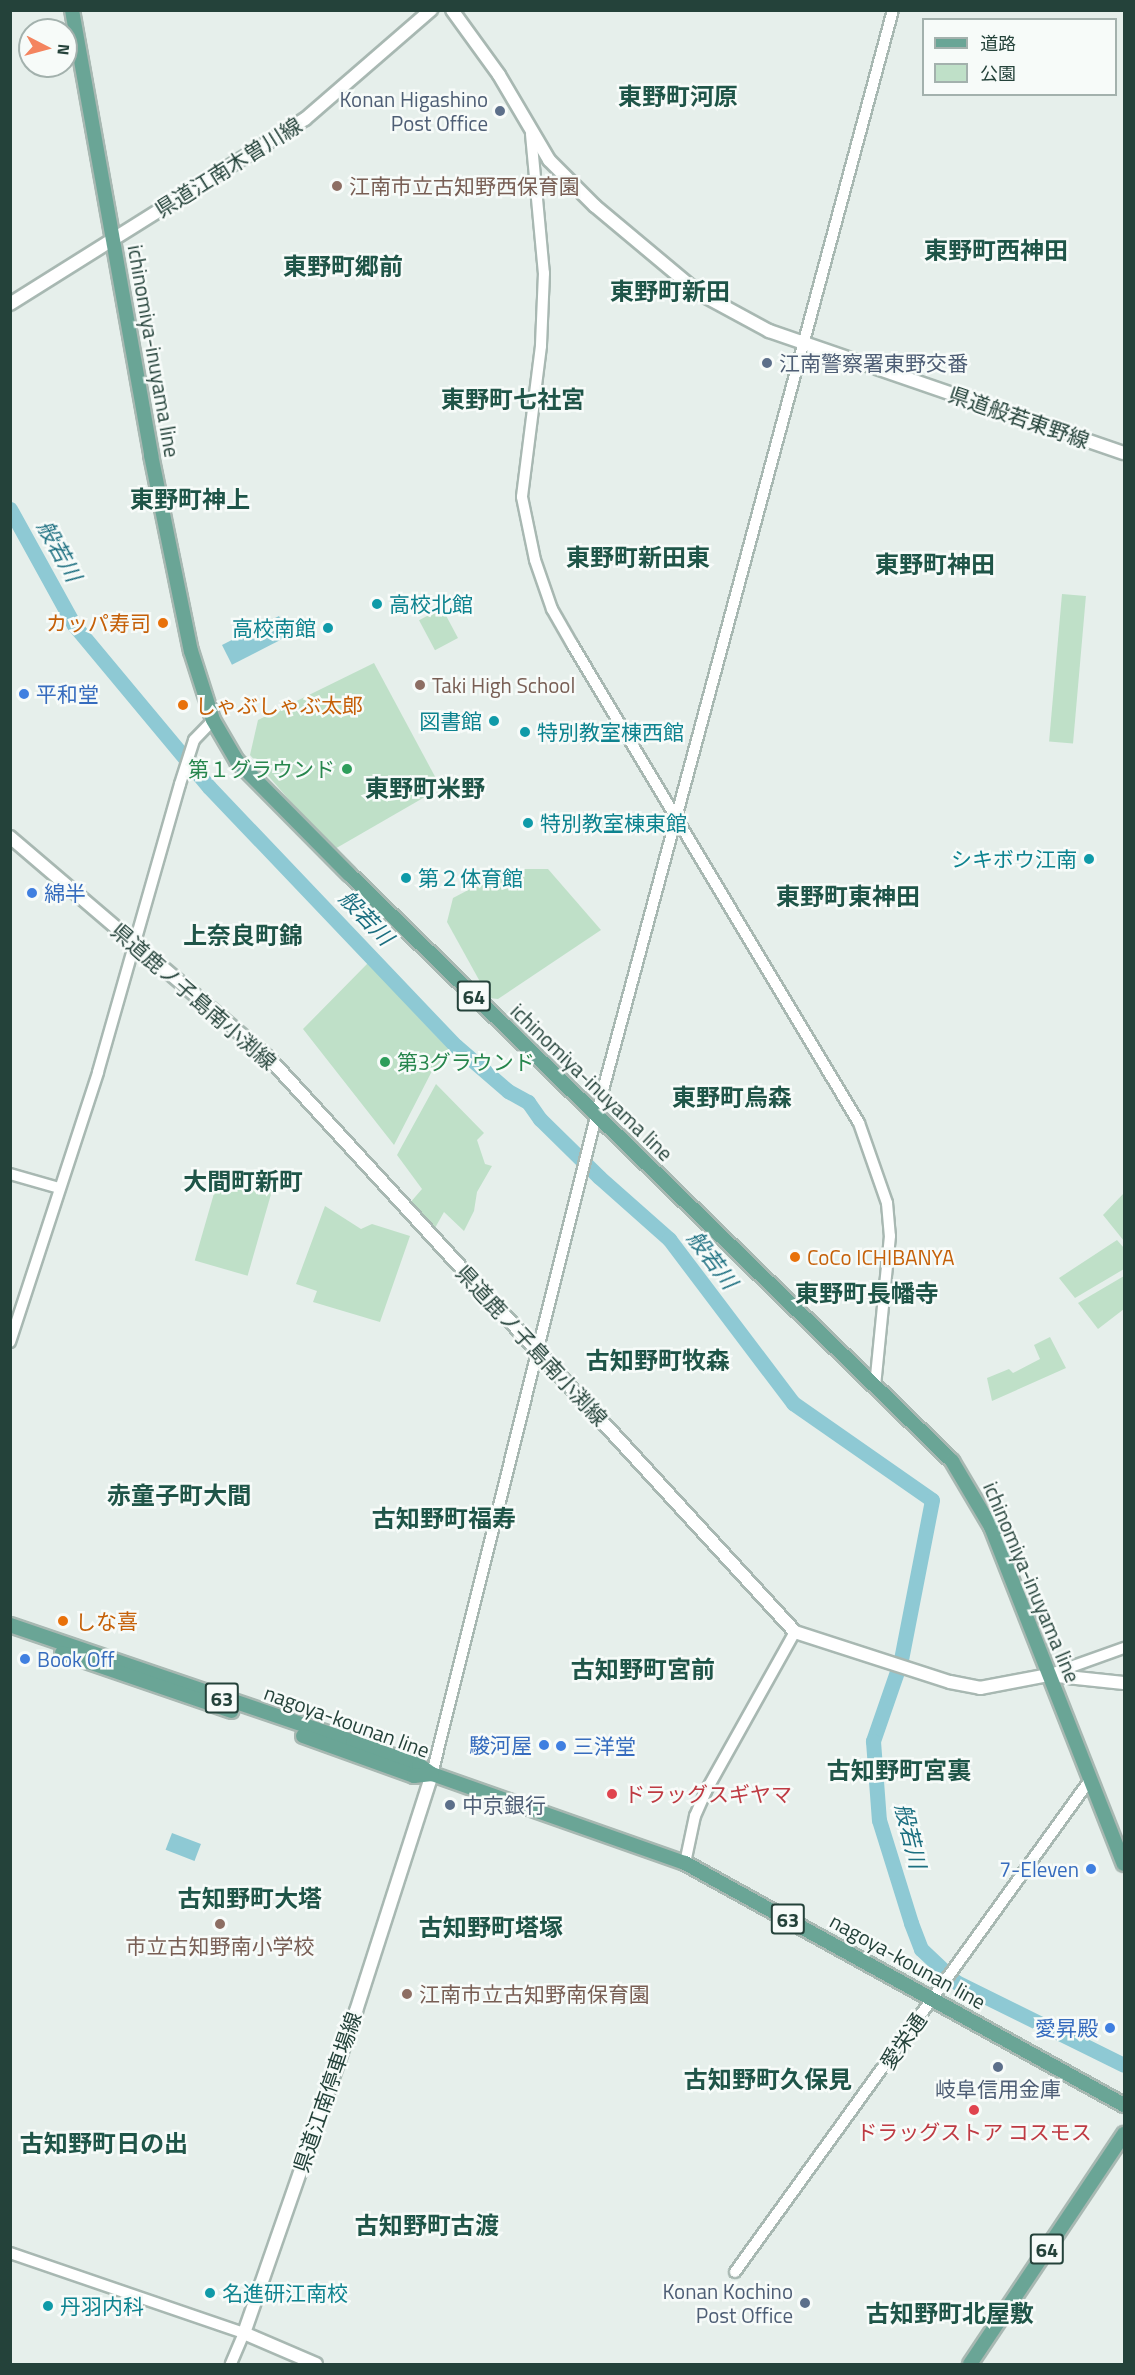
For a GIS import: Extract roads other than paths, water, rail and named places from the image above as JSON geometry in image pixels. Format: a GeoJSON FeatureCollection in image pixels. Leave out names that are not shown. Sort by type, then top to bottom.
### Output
{"type":"FeatureCollection","features":[{"type":"Feature","properties":{"kind":"main road","name":"ichinomiya-inuyama line"},"geometry":{"type":"LineString","coordinates":[[72,10],[112,240],[191,651],[213,720],[237,761],[596,1116],[875,1387],[920,1427],[968,1483],[991,1527],[1125,1864]]}},
{"type":"Feature","properties":{"kind":"main road","name":"県道江南木曽川線"},"geometry":{"type":"LineString","coordinates":[[10,304],[305,119],[431,10]]}},
{"type":"Feature","properties":{"kind":"main road","name":"県道般若東野線"},"geometry":{"type":"LineString","coordinates":[[452,10],[499,75],[531,134],[549,160],[595,206],[699,293],[769,331],[1125,453]]}},
{"type":"Feature","properties":{"kind":"main road","name":"県道鹿ノ子島南小渕線"},"geometry":{"type":"LineString","coordinates":[[10,837],[275,1064],[795,1632],[950,1682],[980,1688],[1048,1675],[1125,1683]]}},
{"type":"Feature","properties":{"kind":"main road","name":"nagoya-kounan line"},"geometry":{"type":"LineString","coordinates":[[10,1625],[386,1754],[432,1774],[685,1863],[1125,2105]]}},
{"type":"Feature","properties":{"kind":"main road","name":"nagoya-kounan line"},"geometry":{"type":"LineString","coordinates":[[10,1635],[414,1776],[432,1774]]}},
{"type":"Feature","properties":{"kind":"main road","name":"県道江南停車場線"},"geometry":{"type":"LineString","coordinates":[[243,2333],[356,2011],[432,1774]]}},
{"type":"Feature","properties":{"kind":"main road","name":"64"},"geometry":{"type":"LineString","coordinates":[[970,2364],[1125,2134]]}},
{"type":"Feature","properties":{"kind":"main road"},"geometry":{"type":"LineString","coordinates":[[243,2333],[316,2364]]}},
{"type":"Feature","properties":{"kind":"street"},"geometry":{"type":"LineString","coordinates":[[432,1774],[596,1116],[893,10]]}},
{"type":"Feature","properties":{"kind":"street"},"geometry":{"type":"LineString","coordinates":[[531,134],[544,273],[541,346],[523,510],[552,609],[825,1062],[859,1123],[887,1203],[890,1236],[875,1387]]}},
{"type":"Feature","properties":{"kind":"street"},"geometry":{"type":"LineString","coordinates":[[10,1342],[98,1072],[133,943],[194,740],[213,720]]}},
{"type":"Feature","properties":{"kind":"street"},"geometry":{"type":"LineString","coordinates":[[10,1174],[59,1188]]}},
{"type":"Feature","properties":{"kind":"street"},"geometry":{"type":"LineString","coordinates":[[685,1863],[694,1816],[795,1632]]}},
{"type":"Feature","properties":{"kind":"street"},"geometry":{"type":"LineString","coordinates":[[1048,1675],[1125,1648]]}},
{"type":"Feature","properties":{"kind":"street","name":"愛栄通"},"geometry":{"type":"LineString","coordinates":[[735,2272],[1090,1780]]}},
{"type":"Feature","properties":{"kind":"street"},"geometry":{"type":"LineString","coordinates":[[10,2253],[243,2333],[231,2364]]}},
{"type":"Feature","properties":{"kind":"water"},"geometry":{"type":"Polygon","coordinates":[[[279,616],[289,636],[232,665],[222,645],[279,616]]]}},
{"type":"Feature","properties":{"kind":"water"},"geometry":{"type":"Polygon","coordinates":[[[172,1833],[201,1844],[194,1861],[166,1850],[172,1833]]]}},
{"type":"Feature","properties":{"kind":"waterway","name":"般若川"},"geometry":{"type":"LineString","coordinates":[[10,509],[74,625],[209,787],[456,1046],[508,1091],[528,1102],[540,1119],[599,1177],[669,1239],[793,1403],[932,1500],[901,1660],[873,1741],[879,1820],[911,1923],[921,1949],[956,1982],[1124,2065]]}},
{"type":"Feature","properties":{"kind":"place","name":"Konan Higashino Post Office"},"geometry":{"type":"Point","coordinates":[500,111]}},
{"type":"Feature","properties":{"kind":"place","name":"江南市立古知野西保育園"},"geometry":{"type":"Point","coordinates":[337,186]}},
{"type":"Feature","properties":{"kind":"place","name":"江南警察署東野交番"},"geometry":{"type":"Point","coordinates":[767,363]}},
{"type":"Feature","properties":{"kind":"place","name":"高校北館"},"geometry":{"type":"Point","coordinates":[377,604]}},
{"type":"Feature","properties":{"kind":"place","name":"カッパ寿司"},"geometry":{"type":"Point","coordinates":[163,623]}},
{"type":"Feature","properties":{"kind":"place","name":"高校南館"},"geometry":{"type":"Point","coordinates":[328,628]}},
{"type":"Feature","properties":{"kind":"place","name":"Taki High School"},"geometry":{"type":"Point","coordinates":[420,685]}},
{"type":"Feature","properties":{"kind":"place","name":"平和堂"},"geometry":{"type":"Point","coordinates":[24,694]}},
{"type":"Feature","properties":{"kind":"place","name":"しゃぶしゃぶ太郎"},"geometry":{"type":"Point","coordinates":[183,705]}},
{"type":"Feature","properties":{"kind":"place","name":"図書館"},"geometry":{"type":"Point","coordinates":[494,721]}},
{"type":"Feature","properties":{"kind":"place","name":"特別教室棟西館"},"geometry":{"type":"Point","coordinates":[525,732]}},
{"type":"Feature","properties":{"kind":"place","name":"第１グラウンド"},"geometry":{"type":"Point","coordinates":[347,769]}},
{"type":"Feature","properties":{"kind":"place","name":"特別教室棟東館"},"geometry":{"type":"Point","coordinates":[528,823]}},
{"type":"Feature","properties":{"kind":"place","name":"シキボウ江南"},"geometry":{"type":"Point","coordinates":[1089,859]}},
{"type":"Feature","properties":{"kind":"place","name":"第２体育館"},"geometry":{"type":"Point","coordinates":[406,878]}},
{"type":"Feature","properties":{"kind":"place","name":"綿半"},"geometry":{"type":"Point","coordinates":[32,893]}},
{"type":"Feature","properties":{"kind":"place","name":"第3グラウンド"},"geometry":{"type":"Point","coordinates":[385,1062]}},
{"type":"Feature","properties":{"kind":"place","name":"CoCo ICHIBANYA"},"geometry":{"type":"Point","coordinates":[795,1257]}},
{"type":"Feature","properties":{"kind":"place","name":"しな喜"},"geometry":{"type":"Point","coordinates":[63,1621]}},
{"type":"Feature","properties":{"kind":"place","name":"Book Off"},"geometry":{"type":"Point","coordinates":[25,1659]}},
{"type":"Feature","properties":{"kind":"place","name":"駿河屋"},"geometry":{"type":"Point","coordinates":[544,1745]}},
{"type":"Feature","properties":{"kind":"place","name":"三洋堂"},"geometry":{"type":"Point","coordinates":[561,1746]}},
{"type":"Feature","properties":{"kind":"place","name":"ドラッグスギヤマ"},"geometry":{"type":"Point","coordinates":[612,1794]}},
{"type":"Feature","properties":{"kind":"place","name":"中京銀行"},"geometry":{"type":"Point","coordinates":[450,1805]}},
{"type":"Feature","properties":{"kind":"place","name":"7-Eleven"},"geometry":{"type":"Point","coordinates":[1091,1869]}},
{"type":"Feature","properties":{"kind":"place","name":"市立古知野南小学校"},"geometry":{"type":"Point","coordinates":[220,1924]}},
{"type":"Feature","properties":{"kind":"place","name":"江南市立古知野南保育園"},"geometry":{"type":"Point","coordinates":[407,1994]}},
{"type":"Feature","properties":{"kind":"place","name":"愛昇殿"},"geometry":{"type":"Point","coordinates":[1110,2028]}},
{"type":"Feature","properties":{"kind":"place","name":"岐阜信用金庫"},"geometry":{"type":"Point","coordinates":[998,2067]}},
{"type":"Feature","properties":{"kind":"place","name":"ドラッグストア コスモス"},"geometry":{"type":"Point","coordinates":[974,2110]}},
{"type":"Feature","properties":{"kind":"place","name":"名進研江南校"},"geometry":{"type":"Point","coordinates":[210,2293]}},
{"type":"Feature","properties":{"kind":"place","name":"Konan Kochino Post Office"},"geometry":{"type":"Point","coordinates":[805,2303]}},
{"type":"Feature","properties":{"kind":"place","name":"丹羽内科"},"geometry":{"type":"Point","coordinates":[48,2306]}},
{"type":"Feature","properties":{"kind":"district","name":"東野町河原"},"geometry":{"type":"Point","coordinates":[678,97]}},
{"type":"Feature","properties":{"kind":"district","name":"東野町西神田"},"geometry":{"type":"Point","coordinates":[996,251]}},
{"type":"Feature","properties":{"kind":"district","name":"東野町郷前"},"geometry":{"type":"Point","coordinates":[343,267]}},
{"type":"Feature","properties":{"kind":"district","name":"東野町新田"},"geometry":{"type":"Point","coordinates":[670,292]}},
{"type":"Feature","properties":{"kind":"district","name":"東野町七社宮"},"geometry":{"type":"Point","coordinates":[513,400]}},
{"type":"Feature","properties":{"kind":"district","name":"東野町神上"},"geometry":{"type":"Point","coordinates":[190,500]}},
{"type":"Feature","properties":{"kind":"district","name":"東野町新田東"},"geometry":{"type":"Point","coordinates":[638,558]}},
{"type":"Feature","properties":{"kind":"district","name":"東野町神田"},"geometry":{"type":"Point","coordinates":[935,565]}},
{"type":"Feature","properties":{"kind":"district","name":"東野町米野"},"geometry":{"type":"Point","coordinates":[425,789]}},
{"type":"Feature","properties":{"kind":"district","name":"東野町東神田"},"geometry":{"type":"Point","coordinates":[848,897]}},
{"type":"Feature","properties":{"kind":"district","name":"上奈良町錦"},"geometry":{"type":"Point","coordinates":[243,936]}},
{"type":"Feature","properties":{"kind":"district","name":"東野町烏森"},"geometry":{"type":"Point","coordinates":[732,1098]}},
{"type":"Feature","properties":{"kind":"district","name":"大間町新町"},"geometry":{"type":"Point","coordinates":[243,1182]}},
{"type":"Feature","properties":{"kind":"district","name":"東野町長幡寺"},"geometry":{"type":"Point","coordinates":[867,1294]}},
{"type":"Feature","properties":{"kind":"district","name":"古知野町牧森"},"geometry":{"type":"Point","coordinates":[658,1361]}},
{"type":"Feature","properties":{"kind":"district","name":"赤童子町大間"},"geometry":{"type":"Point","coordinates":[179,1496]}},
{"type":"Feature","properties":{"kind":"district","name":"古知野町福寿"},"geometry":{"type":"Point","coordinates":[444,1519]}},
{"type":"Feature","properties":{"kind":"district","name":"古知野町宮前"},"geometry":{"type":"Point","coordinates":[643,1670]}},
{"type":"Feature","properties":{"kind":"district","name":"古知野町宮裏"},"geometry":{"type":"Point","coordinates":[899,1771]}},
{"type":"Feature","properties":{"kind":"district","name":"古知野町大塔"},"geometry":{"type":"Point","coordinates":[250,1899]}},
{"type":"Feature","properties":{"kind":"district","name":"古知野町塔塚"},"geometry":{"type":"Point","coordinates":[491,1928]}},
{"type":"Feature","properties":{"kind":"district","name":"古知野町久保見"},"geometry":{"type":"Point","coordinates":[768,2080]}},
{"type":"Feature","properties":{"kind":"district","name":"古知野町日の出"},"geometry":{"type":"Point","coordinates":[104,2144]}},
{"type":"Feature","properties":{"kind":"district","name":"古知野町古渡"},"geometry":{"type":"Point","coordinates":[427,2226]}},
{"type":"Feature","properties":{"kind":"district","name":"古知野町北屋敷"},"geometry":{"type":"Point","coordinates":[950,2314]}}]}
